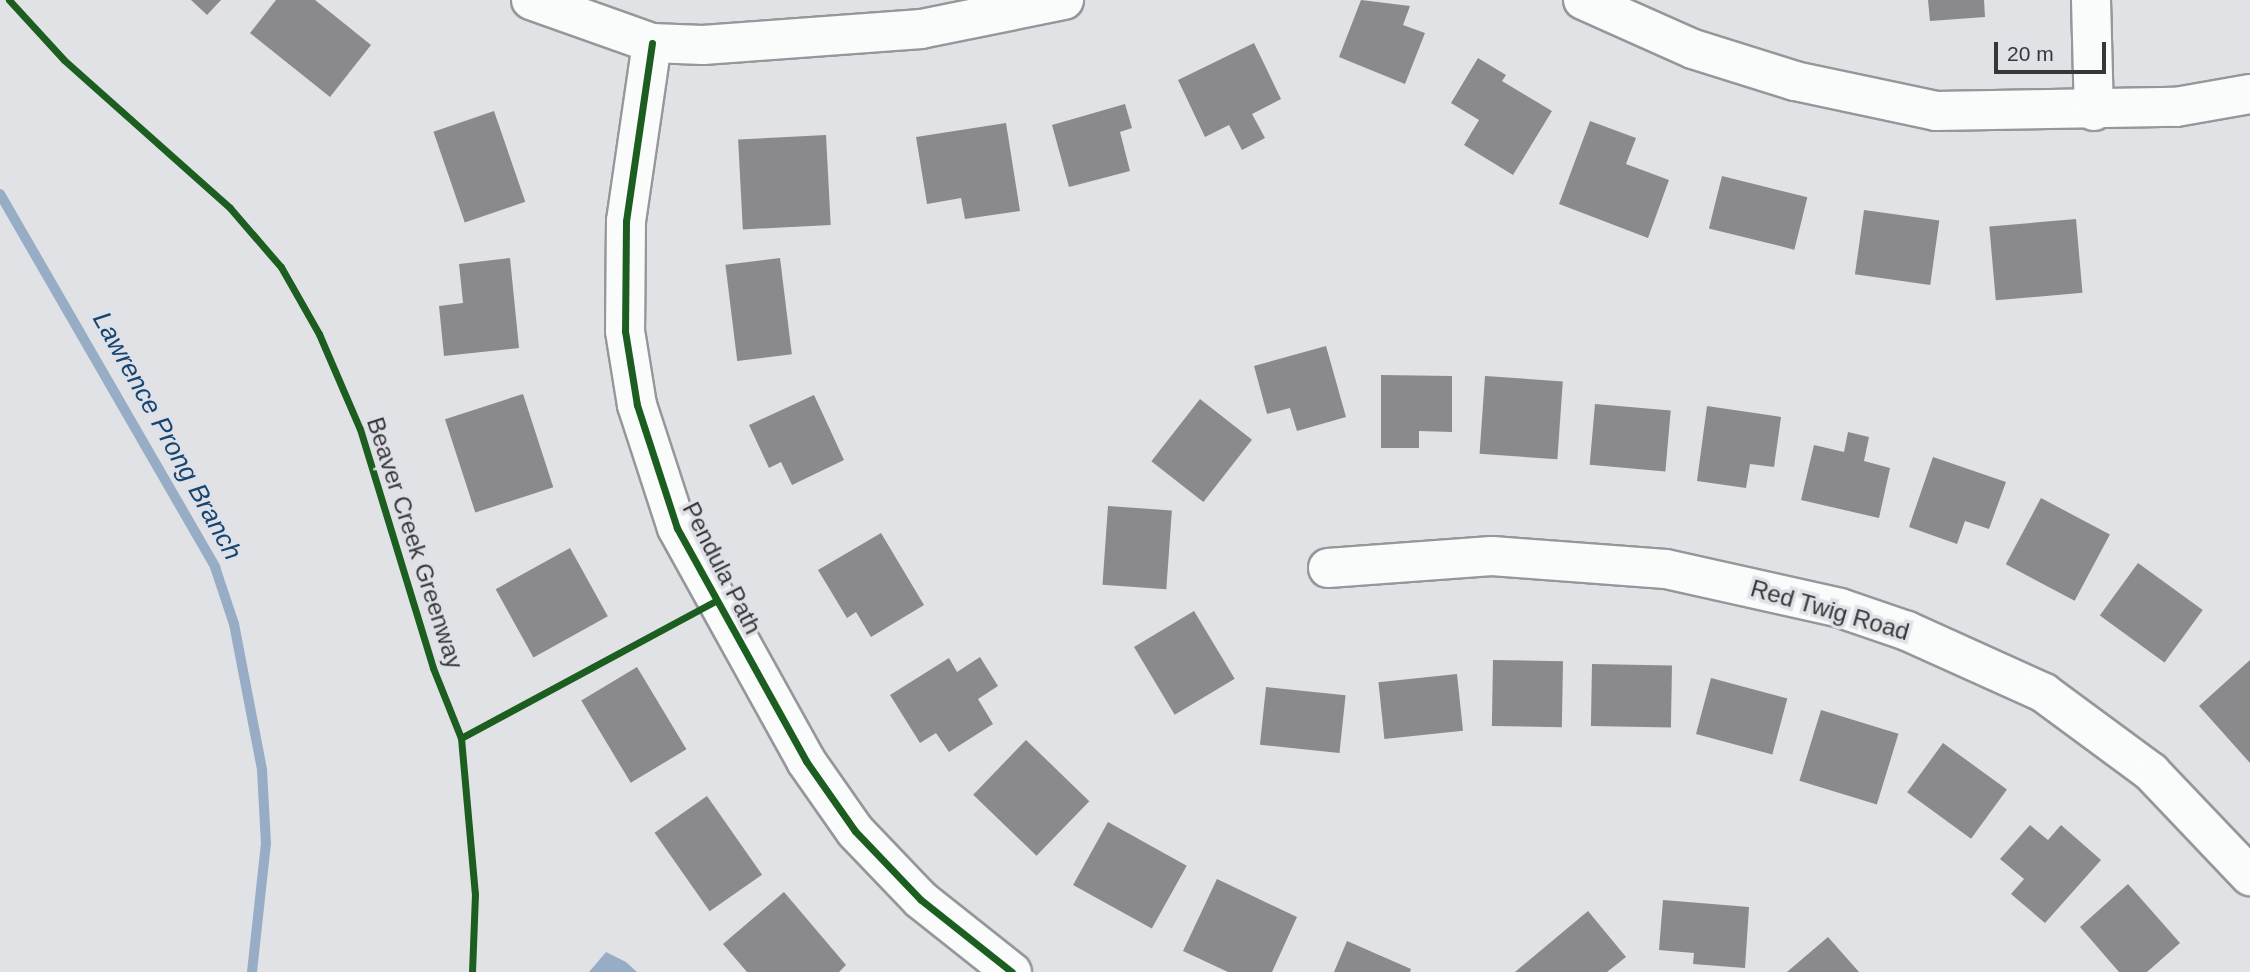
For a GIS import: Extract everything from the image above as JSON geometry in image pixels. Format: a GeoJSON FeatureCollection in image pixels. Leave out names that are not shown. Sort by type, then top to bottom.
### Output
{"type":"FeatureCollection","features":[{"type":"Feature","properties":{"kind":"street"},"geometry":{"type":"LineString","coordinates":[[531,0],[652,43],[826,40],[1014,14],[1064,0]]}},
{"type":"Feature","properties":{"kind":"street"},"geometry":{"type":"LineString","coordinates":[[1583,0],[1693,49],[1868,99],[1936,111],[2094,111],[2176,107],[2250,94]]}},
{"type":"Feature","properties":{"kind":"street"},"geometry":{"type":"LineString","coordinates":[[2091,0],[2094,111]]}},
{"type":"Feature","properties":{"kind":"street","name":"Pendula Path"},"geometry":{"type":"LineString","coordinates":[[652,43],[626,221],[625,331],[637,405],[677,527],[806,761],[855,831],[921,901],[1012,972]]}},
{"type":"Feature","properties":{"kind":"street","name":"Red Twig Road"},"geometry":{"type":"LineString","coordinates":[[1328,568],[1492,556],[1587,561],[1680,572],[1885,623],[2044,693],[2151,772],[2250,876]]}},
{"type":"Feature","properties":{"kind":"water"},"geometry":{"type":"Polygon","coordinates":[[[606,952],[626,962],[637,972],[589,972],[606,952]]]}},
{"type":"Feature","properties":{"kind":"building"},"geometry":{"type":"Polygon","coordinates":[[[191,0],[221,0],[207,15],[191,0]]]}},
{"type":"Feature","properties":{"kind":"building"},"geometry":{"type":"Polygon","coordinates":[[[276,0],[315,0],[371,45],[330,97],[250,33],[276,0]]]}},
{"type":"Feature","properties":{"kind":"building"},"geometry":{"type":"Polygon","coordinates":[[[1361,0],[1410,6],[1403,25],[1425,33],[1405,84],[1339,57],[1361,0]]]}},
{"type":"Feature","properties":{"kind":"building"},"geometry":{"type":"Polygon","coordinates":[[[1928,0],[1984,0],[1985,17],[1930,21],[1928,0]]]}},
{"type":"Feature","properties":{"kind":"building"},"geometry":{"type":"Polygon","coordinates":[[[1254,43],[1281,99],[1252,114],[1265,138],[1242,150],[1229,125],[1205,137],[1178,80],[1254,43]]]}},
{"type":"Feature","properties":{"kind":"building"},"geometry":{"type":"Polygon","coordinates":[[[1478,58],[1506,75],[1502,81],[1552,111],[1513,175],[1464,145],[1479,120],[1451,103],[1478,58]]]}},
{"type":"Feature","properties":{"kind":"building"},"geometry":{"type":"Polygon","coordinates":[[[1125,104],[1132,128],[1120,132],[1130,171],[1069,187],[1052,125],[1125,104]]]}},
{"type":"Feature","properties":{"kind":"building"},"geometry":{"type":"Polygon","coordinates":[[[494,111],[525,202],[465,223],[433,132],[494,111]]]}},
{"type":"Feature","properties":{"kind":"building"},"geometry":{"type":"Polygon","coordinates":[[[1590,121],[1636,138],[1626,164],[1669,180],[1648,238],[1559,204],[1590,121]]]}},
{"type":"Feature","properties":{"kind":"building"},"geometry":{"type":"Polygon","coordinates":[[[1006,123],[1020,211],[965,219],[961,198],[927,204],[916,137],[1006,123]]]}},
{"type":"Feature","properties":{"kind":"building"},"geometry":{"type":"Polygon","coordinates":[[[826,135],[831,225],[743,229],[738,140],[826,135]]]}},
{"type":"Feature","properties":{"kind":"building"},"geometry":{"type":"Polygon","coordinates":[[[1722,176],[1807,197],[1794,250],[1709,228],[1722,176]]]}},
{"type":"Feature","properties":{"kind":"building"},"geometry":{"type":"Polygon","coordinates":[[[1864,210],[1939,221],[1930,285],[1855,274],[1864,210]]]}},
{"type":"Feature","properties":{"kind":"building"},"geometry":{"type":"Polygon","coordinates":[[[2076,219],[2082,293],[1996,300],[1989,227],[2076,219]]]}},
{"type":"Feature","properties":{"kind":"building"},"geometry":{"type":"Polygon","coordinates":[[[510,258],[519,348],[444,356],[439,306],[463,303],[459,264],[510,258]]]}},
{"type":"Feature","properties":{"kind":"building"},"geometry":{"type":"Polygon","coordinates":[[[780,258],[792,354],[737,361],[725,265],[780,258]]]}},
{"type":"Feature","properties":{"kind":"building"},"geometry":{"type":"Polygon","coordinates":[[[1326,346],[1346,417],[1297,431],[1290,408],[1267,414],[1254,366],[1326,346]]]}},
{"type":"Feature","properties":{"kind":"building"},"geometry":{"type":"Polygon","coordinates":[[[1381,375],[1452,376],[1452,432],[1419,431],[1419,448],[1381,448],[1381,375]]]}},
{"type":"Feature","properties":{"kind":"building"},"geometry":{"type":"Polygon","coordinates":[[[1485,376],[1563,381],[1557,459],[1480,454],[1485,376]]]}},
{"type":"Feature","properties":{"kind":"building"},"geometry":{"type":"Polygon","coordinates":[[[523,394],[553,487],[475,513],[445,419],[523,394]]]}},
{"type":"Feature","properties":{"kind":"building"},"geometry":{"type":"Polygon","coordinates":[[[814,395],[844,460],[792,485],[781,462],[769,468],[749,425],[814,395]]]}},
{"type":"Feature","properties":{"kind":"building"},"geometry":{"type":"Polygon","coordinates":[[[1200,399],[1252,440],[1203,502],[1151,461],[1200,399]]]}},
{"type":"Feature","properties":{"kind":"building"},"geometry":{"type":"Polygon","coordinates":[[[1595,404],[1671,411],[1665,471],[1590,465],[1595,404]]]}},
{"type":"Feature","properties":{"kind":"building"},"geometry":{"type":"Polygon","coordinates":[[[1707,406],[1781,417],[1774,467],[1750,464],[1746,488],[1697,481],[1707,406]]]}},
{"type":"Feature","properties":{"kind":"building"},"geometry":{"type":"Polygon","coordinates":[[[1848,432],[1869,437],[1864,461],[1890,468],[1879,518],[1801,500],[1814,445],[1844,452],[1848,432]]]}},
{"type":"Feature","properties":{"kind":"building"},"geometry":{"type":"Polygon","coordinates":[[[1933,457],[2006,482],[1989,529],[1965,521],[1957,544],[1909,527],[1933,457]]]}},
{"type":"Feature","properties":{"kind":"building"},"geometry":{"type":"Polygon","coordinates":[[[2041,498],[2110,535],[2075,601],[2006,564],[2041,498]]]}},
{"type":"Feature","properties":{"kind":"building"},"geometry":{"type":"Polygon","coordinates":[[[1108,506],[1172,510],[1166,589],[1102,585],[1108,506]]]}},
{"type":"Feature","properties":{"kind":"building"},"geometry":{"type":"Polygon","coordinates":[[[881,533],[924,605],[871,637],[856,612],[847,618],[818,570],[881,533]]]}},
{"type":"Feature","properties":{"kind":"building"},"geometry":{"type":"Polygon","coordinates":[[[570,548],[608,616],[533,657],[496,589],[570,548]]]}},
{"type":"Feature","properties":{"kind":"building"},"geometry":{"type":"Polygon","coordinates":[[[2138,563],[2203,610],[2165,663],[2100,616],[2138,563]]]}},
{"type":"Feature","properties":{"kind":"building"},"geometry":{"type":"Polygon","coordinates":[[[1194,611],[1235,679],[1175,715],[1134,647],[1194,611]]]}},
{"type":"Feature","properties":{"kind":"building"},"geometry":{"type":"Polygon","coordinates":[[[980,657],[998,686],[978,699],[993,724],[949,752],[936,733],[920,743],[890,695],[949,658],[957,672],[980,657]]]}},
{"type":"Feature","properties":{"kind":"building"},"geometry":{"type":"Polygon","coordinates":[[[1493,660],[1563,661],[1562,727],[1492,726],[1493,660]]]}},
{"type":"Feature","properties":{"kind":"building"},"geometry":{"type":"Polygon","coordinates":[[[2250,660],[2250,763],[2199,706],[2250,660]]]}},
{"type":"Feature","properties":{"kind":"building"},"geometry":{"type":"Polygon","coordinates":[[[1592,664],[1672,665],[1671,727],[1591,726],[1592,664]]]}},
{"type":"Feature","properties":{"kind":"building"},"geometry":{"type":"Polygon","coordinates":[[[637,667],[686,749],[631,783],[581,700],[637,667]]]}},
{"type":"Feature","properties":{"kind":"building"},"geometry":{"type":"Polygon","coordinates":[[[1457,674],[1463,731],[1384,739],[1378,682],[1457,674]]]}},
{"type":"Feature","properties":{"kind":"building"},"geometry":{"type":"Polygon","coordinates":[[[1711,678],[1787,698],[1772,754],[1696,734],[1711,678]]]}},
{"type":"Feature","properties":{"kind":"building"},"geometry":{"type":"Polygon","coordinates":[[[1266,687],[1346,695],[1339,753],[1260,745],[1266,687]]]}},
{"type":"Feature","properties":{"kind":"building"},"geometry":{"type":"Polygon","coordinates":[[[1821,710],[1898,734],[1877,804],[1799,781],[1821,710]]]}},
{"type":"Feature","properties":{"kind":"building"},"geometry":{"type":"Polygon","coordinates":[[[1026,740],[1089,801],[1037,856],[973,795],[1026,740]]]}},
{"type":"Feature","properties":{"kind":"building"},"geometry":{"type":"Polygon","coordinates":[[[1943,743],[2007,789],[1971,839],[1907,792],[1943,743]]]}},
{"type":"Feature","properties":{"kind":"building"},"geometry":{"type":"Polygon","coordinates":[[[707,796],[762,875],[710,911],[655,833],[707,796]]]}},
{"type":"Feature","properties":{"kind":"building"},"geometry":{"type":"Polygon","coordinates":[[[1108,822],[1187,866],[1152,929],[1073,885],[1108,822]]]}},
{"type":"Feature","properties":{"kind":"building"},"geometry":{"type":"Polygon","coordinates":[[[2030,825],[2048,840],[2061,825],[2101,860],[2045,923],[2011,894],[2024,879],[2000,859],[2030,825]]]}},
{"type":"Feature","properties":{"kind":"building"},"geometry":{"type":"Polygon","coordinates":[[[1217,879],[1297,917],[1272,972],[1228,972],[1183,951],[1217,879]]]}},
{"type":"Feature","properties":{"kind":"building"},"geometry":{"type":"Polygon","coordinates":[[[2128,884],[2180,943],[2147,972],[2119,972],[2080,927],[2128,884]]]}},
{"type":"Feature","properties":{"kind":"building"},"geometry":{"type":"Polygon","coordinates":[[[784,892],[846,965],[839,972],[747,972],[723,944],[784,892]]]}},
{"type":"Feature","properties":{"kind":"building"},"geometry":{"type":"Polygon","coordinates":[[[1663,900],[1749,907],[1745,968],[1693,964],[1694,953],[1659,950],[1663,900]]]}},
{"type":"Feature","properties":{"kind":"building"},"geometry":{"type":"Polygon","coordinates":[[[1588,911],[1626,957],[1607,972],[1515,972],[1588,911]]]}},
{"type":"Feature","properties":{"kind":"building"},"geometry":{"type":"Polygon","coordinates":[[[1828,937],[1859,972],[1787,972],[1828,937]]]}},
{"type":"Feature","properties":{"kind":"building"},"geometry":{"type":"Polygon","coordinates":[[[1347,941],[1411,969],[1410,972],[1334,972],[1347,941]]]}},
{"type":"Feature","properties":{"kind":"waterway","name":"Lawrence Prong Branch"},"geometry":{"type":"LineString","coordinates":[[0,194],[215,567],[234,624],[262,770],[266,843],[252,972]]}},
{"type":"Feature","properties":{"kind":"cycle path","name":"Beaver Creek Greenway"},"geometry":{"type":"LineString","coordinates":[[9,0],[64,60],[230,208],[281,267],[319,334],[360,429],[433,668],[461,738],[475,894],[472,972]]}},
{"type":"Feature","properties":{"kind":"cycle path"},"geometry":{"type":"LineString","coordinates":[[652,43],[626,221],[625,331],[637,405],[677,528],[806,761],[855,831],[921,900],[1012,972]]}},
{"type":"Feature","properties":{"kind":"cycle path"},"geometry":{"type":"LineString","coordinates":[[461,738],[714,602]]}}]}
